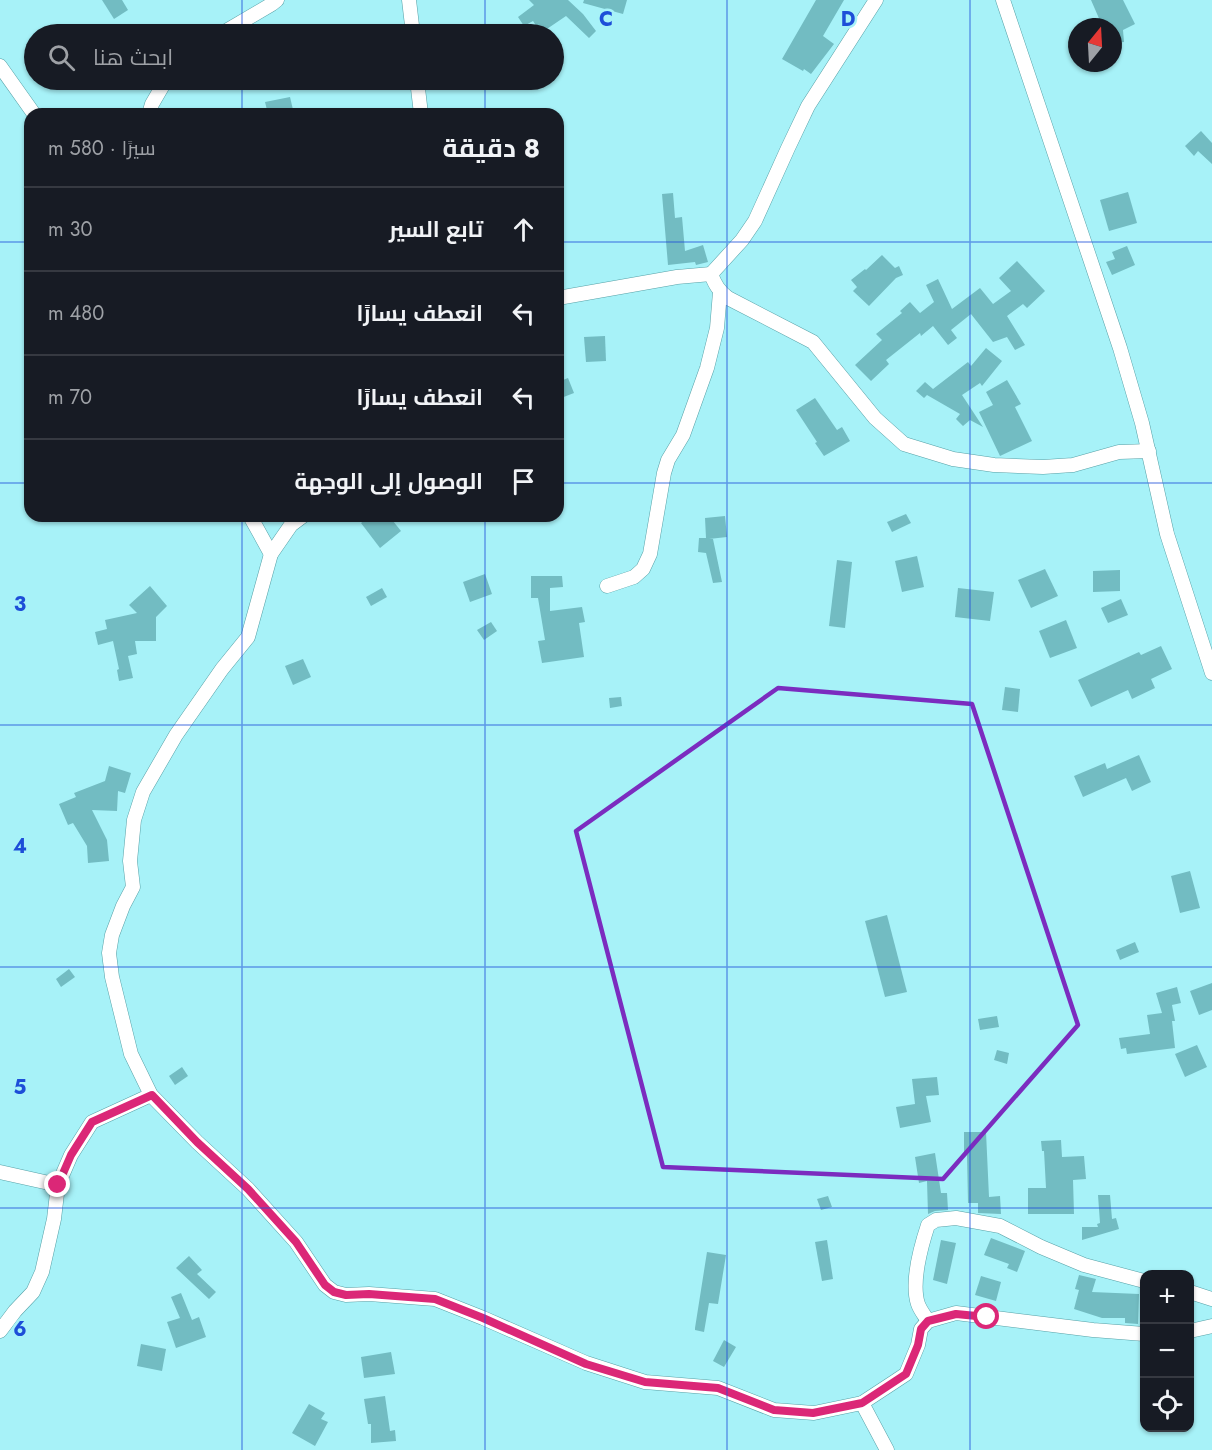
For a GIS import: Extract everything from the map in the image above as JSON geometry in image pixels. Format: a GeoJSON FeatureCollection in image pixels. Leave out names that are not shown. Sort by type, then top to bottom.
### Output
{"type":"FeatureCollection","features":[{"type":"Feature","properties":{"kind":"street"},"geometry":{"type":"LineString","coordinates":[[238,24],[277,0]]}},
{"type":"Feature","properties":{"kind":"street"},"geometry":{"type":"LineString","coordinates":[[409,0],[411,24]]}},
{"type":"Feature","properties":{"kind":"street"},"geometry":{"type":"LineString","coordinates":[[564,297],[677,277],[711,274],[742,240],[755,221],[808,106],[876,0]]}},
{"type":"Feature","properties":{"kind":"street"},"geometry":{"type":"LineString","coordinates":[[1003,0],[1120,348],[1142,423],[1167,534],[1212,673]]}},
{"type":"Feature","properties":{"kind":"street"},"geometry":{"type":"LineString","coordinates":[[0,66],[30,108]]}},
{"type":"Feature","properties":{"kind":"street"},"geometry":{"type":"LineString","coordinates":[[151,108],[160,90]]}},
{"type":"Feature","properties":{"kind":"street"},"geometry":{"type":"LineString","coordinates":[[418,90],[420,108]]}},
{"type":"Feature","properties":{"kind":"street"},"geometry":{"type":"LineString","coordinates":[[711,274],[715,286],[728,298],[813,342],[875,418],[904,444],[953,459],[994,465],[1042,467],[1073,465],[1119,452],[1149,451]]}},
{"type":"Feature","properties":{"kind":"street"},"geometry":{"type":"LineString","coordinates":[[607,586],[634,577],[643,569],[650,555],[664,473],[668,460],[683,435],[707,368],[717,328],[720,292]]}},
{"type":"Feature","properties":{"kind":"street"},"geometry":{"type":"LineString","coordinates":[[253,522],[271,554]]}},
{"type":"Feature","properties":{"kind":"street"},"geometry":{"type":"LineString","coordinates":[[295,522],[271,554],[248,637],[222,669],[176,735],[143,792],[134,820],[130,861],[133,887],[112,935],[109,953],[112,977],[131,1054],[152,1095],[197,1142],[248,1189],[296,1242],[325,1285],[334,1292],[346,1295],[369,1294],[435,1299],[586,1364],[645,1382],[718,1388],[774,1410],[813,1413],[862,1403],[906,1374],[918,1345],[921,1329],[928,1321],[956,1314],[1140,1334]]}},
{"type":"Feature","properties":{"kind":"street"},"geometry":{"type":"LineString","coordinates":[[0,1331],[33,1292],[42,1272],[54,1219],[58,1185],[71,1155],[92,1122],[152,1095]]}},
{"type":"Feature","properties":{"kind":"street"},"geometry":{"type":"LineString","coordinates":[[0,1172],[58,1185]]}},
{"type":"Feature","properties":{"kind":"street"},"geometry":{"type":"LineString","coordinates":[[928,1321],[918,1305],[915,1281],[928,1225],[936,1220],[956,1218],[999,1226],[1084,1265],[1140,1280]]}},
{"type":"Feature","properties":{"kind":"street"},"geometry":{"type":"LineString","coordinates":[[1194,1293],[1212,1299]]}},
{"type":"Feature","properties":{"kind":"street"},"geometry":{"type":"LineString","coordinates":[[1194,1330],[1212,1326]]}},
{"type":"Feature","properties":{"kind":"street"},"geometry":{"type":"LineString","coordinates":[[862,1403],[887,1450]]}},
{"type":"Feature","properties":{"kind":"highlighted area"},"geometry":{"type":"Polygon","coordinates":[[[778,688],[972,704],[1078,1025],[943,1179],[663,1167],[576,831],[778,688]]]}},
{"type":"Feature","properties":{"kind":"building"},"geometry":{"type":"Polygon","coordinates":[[[102,0],[122,0],[128,10],[114,19],[102,0]]]}},
{"type":"Feature","properties":{"kind":"building"},"geometry":{"type":"Polygon","coordinates":[[[529,0],[568,0],[596,31],[589,38],[566,16],[554,24],[535,24],[533,21],[523,24],[518,17],[534,5],[529,0]]]}},
{"type":"Feature","properties":{"kind":"building"},"geometry":{"type":"Polygon","coordinates":[[[584,0],[627,0],[623,14],[583,3],[584,0]]]}},
{"type":"Feature","properties":{"kind":"building"},"geometry":{"type":"Polygon","coordinates":[[[816,0],[844,0],[823,36],[834,44],[811,74],[782,59],[816,0]]]}},
{"type":"Feature","properties":{"kind":"building"},"geometry":{"type":"Polygon","coordinates":[[[1091,0],[1123,0],[1135,24],[1123,30],[1124,42],[1122,42],[1122,18],[1099,18],[1091,0]]]}},
{"type":"Feature","properties":{"kind":"building"},"geometry":{"type":"Polygon","coordinates":[[[290,97],[293,108],[266,108],[265,102],[290,97]]]}},
{"type":"Feature","properties":{"kind":"building"},"geometry":{"type":"Polygon","coordinates":[[[1201,131],[1212,143],[1212,164],[1198,151],[1194,156],[1185,146],[1201,131]]]}},
{"type":"Feature","properties":{"kind":"building"},"geometry":{"type":"Polygon","coordinates":[[[1128,192],[1137,223],[1109,231],[1100,200],[1128,192]]]}},
{"type":"Feature","properties":{"kind":"building"},"geometry":{"type":"Polygon","coordinates":[[[673,193],[675,218],[682,217],[685,251],[703,245],[708,262],[696,265],[695,262],[668,265],[662,194],[673,193]]]}},
{"type":"Feature","properties":{"kind":"building"},"geometry":{"type":"Polygon","coordinates":[[[1127,246],[1135,265],[1112,275],[1106,262],[1115,259],[1112,252],[1127,246]]]}},
{"type":"Feature","properties":{"kind":"building"},"geometry":{"type":"Polygon","coordinates":[[[882,255],[895,268],[899,266],[903,275],[896,278],[869,306],[853,291],[857,287],[851,280],[882,255]]]}},
{"type":"Feature","properties":{"kind":"building"},"geometry":{"type":"Polygon","coordinates":[[[1017,261],[1045,291],[1027,308],[1023,304],[1007,316],[1025,345],[1015,350],[1007,337],[993,342],[971,314],[951,330],[957,338],[948,345],[933,326],[921,336],[920,333],[886,360],[889,364],[871,381],[855,365],[882,340],[876,334],[902,313],[900,311],[910,302],[920,313],[934,302],[926,285],[938,279],[952,309],[980,288],[993,304],[1011,291],[999,278],[1017,261]]]}},
{"type":"Feature","properties":{"kind":"building"},"geometry":{"type":"Polygon","coordinates":[[[605,336],[606,361],[586,362],[584,337],[605,336]]]}},
{"type":"Feature","properties":{"kind":"building"},"geometry":{"type":"Polygon","coordinates":[[[986,348],[1002,361],[982,386],[980,383],[962,395],[983,427],[970,420],[963,426],[956,419],[960,414],[927,395],[924,398],[916,391],[925,382],[933,389],[968,362],[971,366],[986,348]]]}},
{"type":"Feature","properties":{"kind":"building"},"geometry":{"type":"Polygon","coordinates":[[[568,378],[574,393],[564,397],[564,380],[568,378]]]}},
{"type":"Feature","properties":{"kind":"building"},"geometry":{"type":"Polygon","coordinates":[[[1007,380],[1021,404],[1015,407],[1032,441],[1000,456],[979,412],[993,405],[986,392],[1007,380]]]}},
{"type":"Feature","properties":{"kind":"building"},"geometry":{"type":"Polygon","coordinates":[[[815,398],[837,430],[842,427],[850,441],[824,456],[796,410],[815,398]]]}},
{"type":"Feature","properties":{"kind":"building"},"geometry":{"type":"Polygon","coordinates":[[[906,514],[911,523],[892,532],[887,522],[906,514]]]}},
{"type":"Feature","properties":{"kind":"building"},"geometry":{"type":"Polygon","coordinates":[[[725,516],[727,537],[709,539],[713,539],[722,582],[713,583],[706,553],[698,552],[699,538],[706,538],[705,518],[725,516]]]}},
{"type":"Feature","properties":{"kind":"building"},"geometry":{"type":"Polygon","coordinates":[[[394,522],[401,531],[380,548],[361,523],[394,522]]]}},
{"type":"Feature","properties":{"kind":"building"},"geometry":{"type":"Polygon","coordinates":[[[917,556],[924,587],[902,592],[895,561],[917,556]]]}},
{"type":"Feature","properties":{"kind":"building"},"geometry":{"type":"Polygon","coordinates":[[[837,560],[852,562],[845,628],[829,626],[837,560]]]}},
{"type":"Feature","properties":{"kind":"building"},"geometry":{"type":"Polygon","coordinates":[[[1045,569],[1058,596],[1031,608],[1018,580],[1045,569]]]}},
{"type":"Feature","properties":{"kind":"building"},"geometry":{"type":"Polygon","coordinates":[[[1120,570],[1120,591],[1093,592],[1093,571],[1120,570]]]}},
{"type":"Feature","properties":{"kind":"building"},"geometry":{"type":"Polygon","coordinates":[[[485,574],[492,594],[470,602],[463,582],[485,574]]]}},
{"type":"Feature","properties":{"kind":"building"},"geometry":{"type":"Polygon","coordinates":[[[531,576],[562,576],[563,587],[550,588],[550,611],[582,607],[585,622],[579,623],[584,657],[542,663],[538,641],[545,640],[538,598],[531,598],[531,576]]]}},
{"type":"Feature","properties":{"kind":"building"},"geometry":{"type":"Polygon","coordinates":[[[150,586],[167,606],[156,617],[156,641],[135,641],[137,654],[128,656],[133,678],[119,681],[113,641],[98,645],[95,632],[107,629],[105,620],[137,613],[129,605],[150,586]]]}},
{"type":"Feature","properties":{"kind":"building"},"geometry":{"type":"Polygon","coordinates":[[[382,588],[387,597],[371,606],[366,597],[382,588]]]}},
{"type":"Feature","properties":{"kind":"building"},"geometry":{"type":"Polygon","coordinates":[[[958,588],[994,592],[990,621],[955,617],[958,588]]]}},
{"type":"Feature","properties":{"kind":"building"},"geometry":{"type":"Polygon","coordinates":[[[1121,599],[1128,615],[1108,623],[1101,608],[1121,599]]]}},
{"type":"Feature","properties":{"kind":"building"},"geometry":{"type":"Polygon","coordinates":[[[1066,620],[1077,648],[1050,658],[1039,631],[1066,620]]]}},
{"type":"Feature","properties":{"kind":"building"},"geometry":{"type":"Polygon","coordinates":[[[491,622],[497,631],[484,640],[477,630],[491,622]]]}},
{"type":"Feature","properties":{"kind":"building"},"geometry":{"type":"Polygon","coordinates":[[[1161,646],[1172,669],[1151,679],[1155,688],[1132,699],[1128,690],[1091,707],[1078,680],[1139,652],[1141,655],[1161,646]]]}},
{"type":"Feature","properties":{"kind":"building"},"geometry":{"type":"Polygon","coordinates":[[[303,659],[311,677],[293,685],[285,666],[303,659]]]}},
{"type":"Feature","properties":{"kind":"building"},"geometry":{"type":"Polygon","coordinates":[[[1005,687],[1020,689],[1018,712],[1002,710],[1005,687]]]}},
{"type":"Feature","properties":{"kind":"building"},"geometry":{"type":"Polygon","coordinates":[[[621,697],[622,706],[610,708],[609,698],[621,697]]]}},
{"type":"Feature","properties":{"kind":"building"},"geometry":{"type":"Polygon","coordinates":[[[1139,755],[1151,782],[1132,791],[1126,778],[1083,797],[1074,776],[1105,763],[1107,769],[1139,755]]]}},
{"type":"Feature","properties":{"kind":"building"},"geometry":{"type":"Polygon","coordinates":[[[109,766],[131,773],[125,793],[118,791],[117,811],[92,810],[107,840],[109,861],[88,863],[87,846],[73,823],[68,825],[59,804],[76,797],[74,793],[105,781],[109,766]]]}},
{"type":"Feature","properties":{"kind":"building"},"geometry":{"type":"Polygon","coordinates":[[[1190,871],[1200,908],[1180,913],[1171,876],[1190,871]]]}},
{"type":"Feature","properties":{"kind":"building"},"geometry":{"type":"Polygon","coordinates":[[[887,915],[907,992],[885,997],[865,921],[887,915]]]}},
{"type":"Feature","properties":{"kind":"building"},"geometry":{"type":"Polygon","coordinates":[[[1135,942],[1139,952],[1120,960],[1116,950],[1135,942]]]}},
{"type":"Feature","properties":{"kind":"building"},"geometry":{"type":"Polygon","coordinates":[[[69,969],[75,977],[61,987],[56,979],[69,969]]]}},
{"type":"Feature","properties":{"kind":"building"},"geometry":{"type":"Polygon","coordinates":[[[1212,983],[1212,1010],[1199,1015],[1190,991],[1212,983]]]}},
{"type":"Feature","properties":{"kind":"building"},"geometry":{"type":"Polygon","coordinates":[[[1177,987],[1181,1003],[1172,1005],[1175,1021],[1172,1021],[1175,1048],[1127,1054],[1126,1048],[1121,1049],[1119,1038],[1150,1034],[1147,1015],[1162,1013],[1156,993],[1177,987]]]}},
{"type":"Feature","properties":{"kind":"building"},"geometry":{"type":"Polygon","coordinates":[[[997,1016],[999,1027],[980,1030],[978,1019],[997,1016]]]}},
{"type":"Feature","properties":{"kind":"building"},"geometry":{"type":"Polygon","coordinates":[[[1197,1045],[1207,1067],[1185,1077],[1175,1054],[1197,1045]]]}},
{"type":"Feature","properties":{"kind":"building"},"geometry":{"type":"Polygon","coordinates":[[[997,1050],[1009,1053],[1007,1064],[994,1060],[997,1050]]]}},
{"type":"Feature","properties":{"kind":"building"},"geometry":{"type":"Polygon","coordinates":[[[182,1067],[188,1076],[175,1085],[169,1076],[182,1067]]]}},
{"type":"Feature","properties":{"kind":"building"},"geometry":{"type":"Polygon","coordinates":[[[937,1077],[939,1095],[926,1096],[931,1122],[900,1128],[896,1107],[915,1104],[912,1079],[937,1077]]]}},
{"type":"Feature","properties":{"kind":"building"},"geometry":{"type":"Polygon","coordinates":[[[964,1132],[986,1132],[989,1197],[1000,1196],[1001,1214],[978,1213],[978,1203],[968,1203],[964,1132]]]}},
{"type":"Feature","properties":{"kind":"building"},"geometry":{"type":"Polygon","coordinates":[[[1061,1140],[1062,1157],[1084,1156],[1086,1179],[1073,1180],[1074,1214],[1028,1214],[1028,1188],[1046,1188],[1044,1151],[1042,1151],[1041,1141],[1061,1140]]]}},
{"type":"Feature","properties":{"kind":"building"},"geometry":{"type":"Polygon","coordinates":[[[935,1153],[941,1193],[947,1193],[948,1210],[928,1214],[927,1181],[919,1183],[915,1157],[935,1153]]]}},
{"type":"Feature","properties":{"kind":"building"},"geometry":{"type":"Polygon","coordinates":[[[1098,1195],[1110,1195],[1112,1219],[1116,1218],[1119,1229],[1082,1240],[1082,1227],[1098,1227],[1097,1224],[1100,1223],[1098,1195]]]}},
{"type":"Feature","properties":{"kind":"building"},"geometry":{"type":"Polygon","coordinates":[[[828,1196],[832,1207],[821,1210],[817,1199],[828,1196]]]}},
{"type":"Feature","properties":{"kind":"building"},"geometry":{"type":"Polygon","coordinates":[[[991,1238],[1025,1251],[1017,1272],[1007,1268],[1009,1264],[984,1255],[991,1238]]]}},
{"type":"Feature","properties":{"kind":"building"},"geometry":{"type":"Polygon","coordinates":[[[827,1240],[833,1279],[822,1281],[815,1242],[827,1240]]]}},
{"type":"Feature","properties":{"kind":"building"},"geometry":{"type":"Polygon","coordinates":[[[941,1240],[956,1243],[947,1284],[933,1280],[941,1240]]]}},
{"type":"Feature","properties":{"kind":"building"},"geometry":{"type":"Polygon","coordinates":[[[707,1252],[726,1255],[718,1304],[709,1303],[704,1332],[695,1330],[695,1328],[707,1252]]]}},
{"type":"Feature","properties":{"kind":"building"},"geometry":{"type":"Polygon","coordinates":[[[189,1256],[202,1270],[197,1274],[216,1292],[209,1299],[176,1268],[189,1256]]]}},
{"type":"Feature","properties":{"kind":"building"},"geometry":{"type":"Polygon","coordinates":[[[1079,1275],[1096,1279],[1092,1292],[1139,1294],[1138,1324],[1125,1323],[1125,1318],[1102,1318],[1074,1309],[1079,1290],[1075,1289],[1079,1275]]]}},
{"type":"Feature","properties":{"kind":"building"},"geometry":{"type":"Polygon","coordinates":[[[981,1276],[1001,1282],[996,1301],[975,1295],[981,1276]]]}},
{"type":"Feature","properties":{"kind":"building"},"geometry":{"type":"Polygon","coordinates":[[[181,1293],[192,1320],[199,1317],[206,1337],[176,1348],[167,1322],[180,1318],[171,1297],[181,1293]]]}},
{"type":"Feature","properties":{"kind":"building"},"geometry":{"type":"Polygon","coordinates":[[[724,1340],[736,1347],[724,1367],[713,1361],[724,1340]]]}},
{"type":"Feature","properties":{"kind":"building"},"geometry":{"type":"Polygon","coordinates":[[[141,1344],[166,1349],[162,1371],[137,1366],[141,1344]]]}},
{"type":"Feature","properties":{"kind":"building"},"geometry":{"type":"Polygon","coordinates":[[[391,1352],[395,1374],[364,1378],[361,1357],[391,1352]]]}},
{"type":"Feature","properties":{"kind":"building"},"geometry":{"type":"Polygon","coordinates":[[[385,1396],[390,1431],[395,1430],[396,1441],[371,1443],[371,1424],[368,1424],[364,1399],[385,1396]]]}},
{"type":"Feature","properties":{"kind":"building"},"geometry":{"type":"Polygon","coordinates":[[[309,1404],[325,1413],[321,1419],[328,1422],[315,1446],[292,1433],[309,1404]]]}},
{"type":"Feature","properties":{"kind":"route"},"geometry":{"type":"LineString","coordinates":[[58,1185],[71,1155],[92,1122],[152,1095],[197,1142],[248,1189],[296,1242],[325,1285],[334,1292],[346,1295],[369,1294],[435,1299],[586,1364],[645,1382],[718,1388],[774,1410],[813,1413],[862,1403],[906,1374],[918,1345],[921,1329],[928,1321],[956,1314],[987,1317]]}}]}
